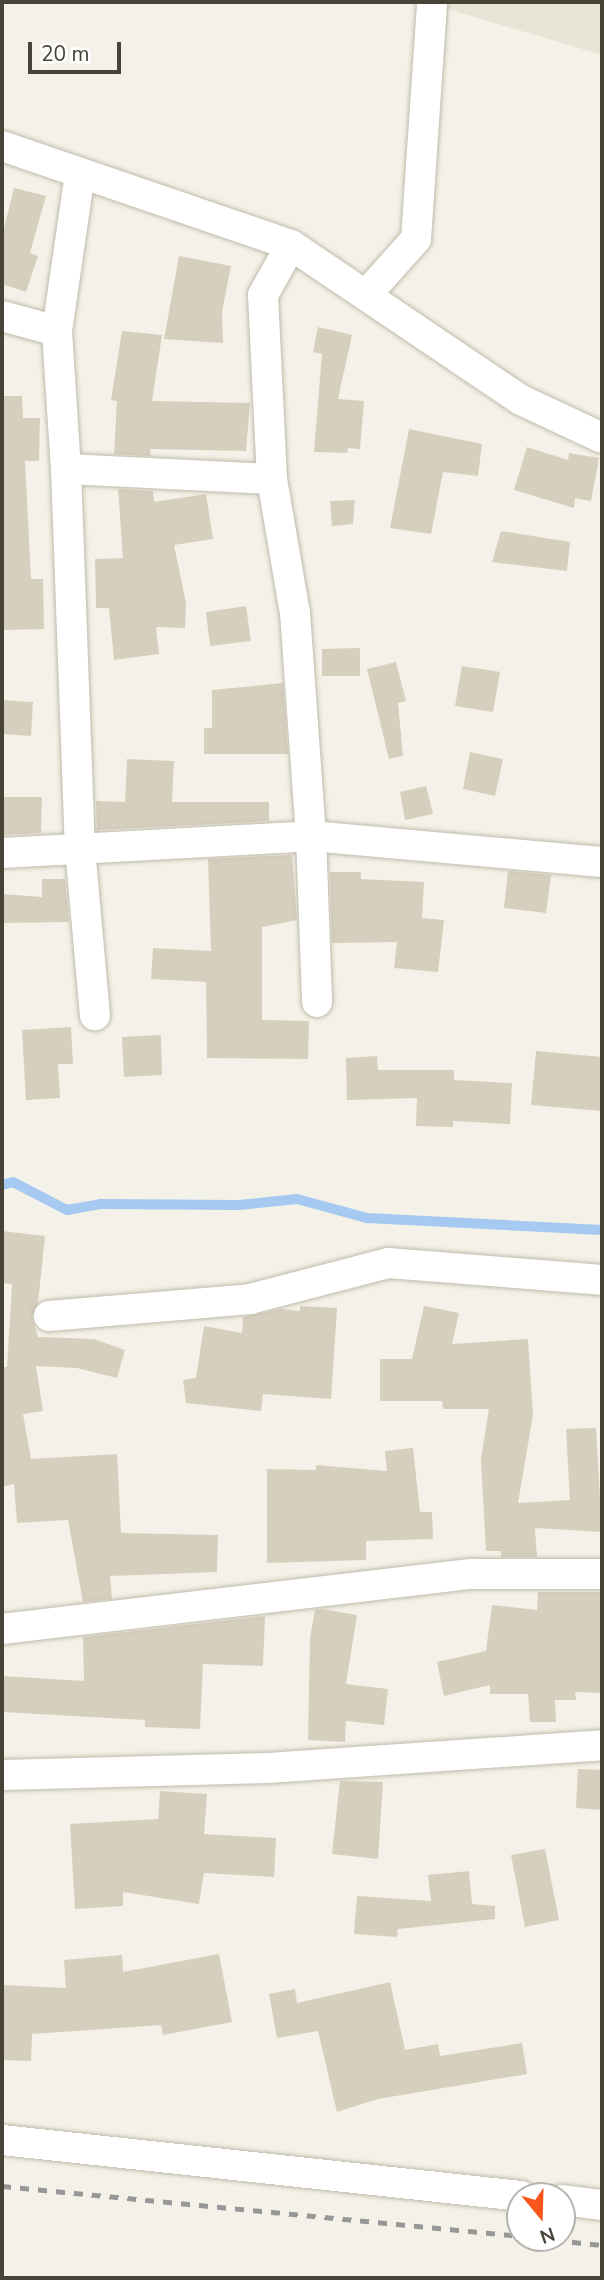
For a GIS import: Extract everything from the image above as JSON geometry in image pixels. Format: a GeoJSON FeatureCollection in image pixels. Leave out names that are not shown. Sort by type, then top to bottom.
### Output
{"type":"FeatureCollection","features":[{"type":"Feature","properties":{"kind":"street"},"geometry":{"type":"LineString","coordinates":[[366,295],[416,239],[432,2]]}},
{"type":"Feature","properties":{"kind":"street"},"geometry":{"type":"LineString","coordinates":[[2,146],[290,245],[521,400],[602,438]]}},
{"type":"Feature","properties":{"kind":"street"},"geometry":{"type":"LineString","coordinates":[[80,174],[57,331],[66,469],[80,848],[95,1015]]}},
{"type":"Feature","properties":{"kind":"street"},"geometry":{"type":"LineString","coordinates":[[290,245],[263,295],[272,478],[295,613],[311,836],[317,1002]]}},
{"type":"Feature","properties":{"kind":"street"},"geometry":{"type":"LineString","coordinates":[[2,316],[57,331]]}},
{"type":"Feature","properties":{"kind":"street"},"geometry":{"type":"LineString","coordinates":[[66,469],[272,478]]}},
{"type":"Feature","properties":{"kind":"street"},"geometry":{"type":"LineString","coordinates":[[2,853],[311,836],[602,862]]}},
{"type":"Feature","properties":{"kind":"street"},"geometry":{"type":"LineString","coordinates":[[49,1316],[250,1299],[388,1263],[602,1280]]}},
{"type":"Feature","properties":{"kind":"street"},"geometry":{"type":"LineString","coordinates":[[2,1629],[473,1574],[602,1574]]}},
{"type":"Feature","properties":{"kind":"street"},"geometry":{"type":"LineString","coordinates":[[2,1775],[268,1768],[602,1745]]}},
{"type":"Feature","properties":{"kind":"street"},"geometry":{"type":"LineString","coordinates":[[2,2140],[506,2194]]}},
{"type":"Feature","properties":{"kind":"street"},"geometry":{"type":"LineString","coordinates":[[576,2202],[602,2205]]}},
{"type":"Feature","properties":{"kind":"shaded area"},"geometry":{"type":"Polygon","coordinates":[[[424,2],[602,2],[602,55],[424,2]]]}},
{"type":"Feature","properties":{"kind":"building"},"geometry":{"type":"Polygon","coordinates":[[[14,188],[46,196],[30,253],[38,256],[26,292],[2,284],[2,236],[14,188]]]}},
{"type":"Feature","properties":{"kind":"building"},"geometry":{"type":"Polygon","coordinates":[[[179,256],[231,266],[222,312],[223,343],[164,339],[179,256]]]}},
{"type":"Feature","properties":{"kind":"building"},"geometry":{"type":"Polygon","coordinates":[[[318,327],[352,335],[338,399],[364,401],[360,449],[348,448],[347,453],[314,452],[322,354],[313,352],[318,327]]]}},
{"type":"Feature","properties":{"kind":"building"},"geometry":{"type":"Polygon","coordinates":[[[122,331],[162,335],[152,401],[250,403],[246,451],[150,449],[151,456],[114,454],[117,401],[111,400],[122,331]]]}},
{"type":"Feature","properties":{"kind":"building"},"geometry":{"type":"Polygon","coordinates":[[[2,396],[22,396],[23,418],[40,418],[39,461],[25,461],[31,579],[43,579],[44,629],[2,630],[2,396]]]}},
{"type":"Feature","properties":{"kind":"building"},"geometry":{"type":"Polygon","coordinates":[[[409,429],[482,444],[478,476],[443,472],[431,534],[390,528],[409,429]]]}},
{"type":"Feature","properties":{"kind":"building"},"geometry":{"type":"Polygon","coordinates":[[[527,447],[568,460],[569,453],[599,458],[591,501],[575,498],[574,508],[514,490],[527,447]]]}},
{"type":"Feature","properties":{"kind":"building"},"geometry":{"type":"Polygon","coordinates":[[[118,489],[153,491],[154,502],[206,494],[213,539],[174,545],[186,603],[185,628],[156,627],[159,654],[114,660],[109,608],[96,608],[95,559],[123,558],[118,489]]]}},
{"type":"Feature","properties":{"kind":"building"},"geometry":{"type":"Polygon","coordinates":[[[355,500],[353,524],[332,526],[330,501],[355,500]]]}},
{"type":"Feature","properties":{"kind":"building"},"geometry":{"type":"Polygon","coordinates":[[[501,531],[570,542],[567,571],[492,562],[501,531]]]}},
{"type":"Feature","properties":{"kind":"building"},"geometry":{"type":"Polygon","coordinates":[[[246,606],[251,641],[210,646],[206,612],[246,606]]]}},
{"type":"Feature","properties":{"kind":"building"},"geometry":{"type":"Polygon","coordinates":[[[360,648],[360,676],[322,676],[322,649],[360,648]]]}},
{"type":"Feature","properties":{"kind":"building"},"geometry":{"type":"Polygon","coordinates":[[[396,662],[406,701],[398,703],[403,756],[389,759],[367,669],[396,662]]]}},
{"type":"Feature","properties":{"kind":"building"},"geometry":{"type":"Polygon","coordinates":[[[462,666],[500,672],[493,712],[455,706],[462,666]]]}},
{"type":"Feature","properties":{"kind":"building"},"geometry":{"type":"Polygon","coordinates":[[[283,683],[288,754],[204,754],[204,728],[212,728],[212,690],[283,683]]]}},
{"type":"Feature","properties":{"kind":"building"},"geometry":{"type":"Polygon","coordinates":[[[2,700],[33,702],[31,736],[2,734],[2,700]]]}},
{"type":"Feature","properties":{"kind":"building"},"geometry":{"type":"Polygon","coordinates":[[[470,752],[503,759],[495,796],[463,789],[470,752]]]}},
{"type":"Feature","properties":{"kind":"building"},"geometry":{"type":"Polygon","coordinates":[[[127,759],[174,761],[172,802],[269,802],[269,821],[97,830],[96,801],[125,802],[127,759]]]}},
{"type":"Feature","properties":{"kind":"building"},"geometry":{"type":"Polygon","coordinates":[[[426,786],[433,814],[405,820],[400,792],[426,786]]]}},
{"type":"Feature","properties":{"kind":"building"},"geometry":{"type":"Polygon","coordinates":[[[2,797],[42,797],[41,833],[2,835],[2,797]]]}},
{"type":"Feature","properties":{"kind":"building"},"geometry":{"type":"Polygon","coordinates":[[[292,855],[297,920],[262,927],[262,1020],[309,1021],[308,1059],[207,1058],[206,982],[151,979],[153,948],[211,951],[208,859],[292,855]]]}},
{"type":"Feature","properties":{"kind":"building"},"geometry":{"type":"Polygon","coordinates":[[[508,871],[551,875],[546,913],[504,908],[508,871]]]}},
{"type":"Feature","properties":{"kind":"building"},"geometry":{"type":"Polygon","coordinates":[[[330,872],[361,872],[361,879],[424,882],[422,918],[444,920],[438,972],[394,968],[397,942],[332,943],[330,872]]]}},
{"type":"Feature","properties":{"kind":"building"},"geometry":{"type":"Polygon","coordinates":[[[42,879],[65,879],[69,922],[2,923],[2,894],[42,897],[42,879]]]}},
{"type":"Feature","properties":{"kind":"building"},"geometry":{"type":"Polygon","coordinates":[[[71,1027],[73,1064],[58,1064],[60,1098],[26,1100],[22,1030],[71,1027]]]}},
{"type":"Feature","properties":{"kind":"building"},"geometry":{"type":"Polygon","coordinates":[[[161,1035],[162,1075],[124,1077],[122,1037],[161,1035]]]}},
{"type":"Feature","properties":{"kind":"building"},"geometry":{"type":"Polygon","coordinates":[[[536,1051],[602,1057],[602,1111],[531,1105],[536,1051]]]}},
{"type":"Feature","properties":{"kind":"building"},"geometry":{"type":"Polygon","coordinates":[[[377,1056],[378,1070],[454,1070],[454,1080],[512,1083],[510,1124],[453,1121],[453,1127],[416,1126],[417,1098],[347,1100],[346,1058],[377,1056]]]}},
{"type":"Feature","properties":{"kind":"building"},"geometry":{"type":"Polygon","coordinates":[[[2,1231],[45,1236],[38,1303],[32,1317],[38,1337],[94,1339],[125,1350],[117,1378],[77,1368],[36,1366],[43,1411],[23,1414],[31,1459],[117,1454],[121,1533],[218,1535],[217,1572],[110,1576],[112,1599],[83,1602],[68,1520],[17,1523],[14,1484],[2,1487],[2,1367],[7,1367],[12,1284],[2,1283],[2,1231]]]}},
{"type":"Feature","properties":{"kind":"building"},"geometry":{"type":"Polygon","coordinates":[[[300,1306],[337,1308],[331,1399],[263,1394],[261,1411],[186,1403],[183,1380],[196,1378],[204,1326],[242,1333],[243,1317],[281,1309],[300,1311],[300,1306]]]}},
{"type":"Feature","properties":{"kind":"building"},"geometry":{"type":"Polygon","coordinates":[[[424,1306],[459,1313],[452,1344],[528,1339],[533,1415],[518,1503],[570,1500],[566,1429],[596,1428],[602,1532],[535,1528],[537,1557],[501,1557],[501,1551],[486,1551],[481,1459],[489,1409],[443,1409],[442,1401],[380,1401],[380,1359],[412,1359],[424,1306]]]}},
{"type":"Feature","properties":{"kind":"building"},"geometry":{"type":"Polygon","coordinates":[[[413,1448],[420,1512],[432,1512],[433,1539],[366,1541],[366,1560],[267,1563],[267,1469],[316,1470],[316,1465],[387,1471],[385,1451],[413,1448]]]}},
{"type":"Feature","properties":{"kind":"building"},"geometry":{"type":"Polygon","coordinates":[[[538,1592],[602,1592],[602,1693],[575,1692],[576,1700],[555,1700],[556,1722],[530,1722],[528,1694],[490,1694],[490,1685],[444,1696],[437,1662],[486,1651],[492,1605],[537,1610],[538,1592]]]}},
{"type":"Feature","properties":{"kind":"building"},"geometry":{"type":"Polygon","coordinates":[[[315,1610],[357,1615],[346,1684],[388,1689],[384,1725],[346,1721],[345,1742],[308,1740],[310,1638],[315,1610]]]}},
{"type":"Feature","properties":{"kind":"building"},"geometry":{"type":"Polygon","coordinates":[[[265,1616],[263,1666],[203,1664],[200,1729],[145,1727],[145,1720],[2,1712],[2,1676],[84,1681],[83,1637],[265,1616]]]}},
{"type":"Feature","properties":{"kind":"building"},"geometry":{"type":"Polygon","coordinates":[[[578,1769],[602,1770],[602,1810],[576,1808],[578,1769]]]}},
{"type":"Feature","properties":{"kind":"building"},"geometry":{"type":"Polygon","coordinates":[[[340,1781],[383,1782],[378,1859],[332,1854],[340,1781]]]}},
{"type":"Feature","properties":{"kind":"building"},"geometry":{"type":"Polygon","coordinates":[[[160,1791],[207,1794],[204,1834],[276,1838],[274,1877],[204,1873],[199,1904],[123,1892],[123,1906],[75,1909],[70,1824],[158,1819],[160,1791]]]}},
{"type":"Feature","properties":{"kind":"building"},"geometry":{"type":"Polygon","coordinates":[[[545,1849],[559,1920],[525,1927],[511,1855],[545,1849]]]}},
{"type":"Feature","properties":{"kind":"building"},"geometry":{"type":"Polygon","coordinates":[[[469,1871],[472,1904],[495,1906],[495,1919],[398,1929],[397,1937],[354,1934],[357,1896],[431,1901],[428,1875],[469,1871]]]}},
{"type":"Feature","properties":{"kind":"building"},"geometry":{"type":"Polygon","coordinates":[[[219,1954],[232,2022],[163,2035],[161,2025],[32,2034],[31,2061],[2,2060],[2,1985],[66,1988],[64,1960],[122,1955],[123,1972],[219,1954]]]}},
{"type":"Feature","properties":{"kind":"building"},"geometry":{"type":"Polygon","coordinates":[[[390,1982],[405,2050],[438,2044],[440,2056],[522,2043],[527,2074],[378,2099],[337,2112],[318,2031],[277,2038],[269,1994],[295,1989],[297,2003],[390,1982]]]}},
{"type":"Feature","properties":{"kind":"waterway"},"geometry":{"type":"LineString","coordinates":[[2,1185],[13,1182],[67,1210],[100,1204],[240,1205],[297,1199],[367,1218],[602,1230]]}},
{"type":"Feature","properties":{"kind":"railway"},"geometry":{"type":"LineString","coordinates":[[2,2186],[506,2235]]}},
{"type":"Feature","properties":{"kind":"railway"},"geometry":{"type":"LineString","coordinates":[[576,2242],[602,2245]]}}]}
